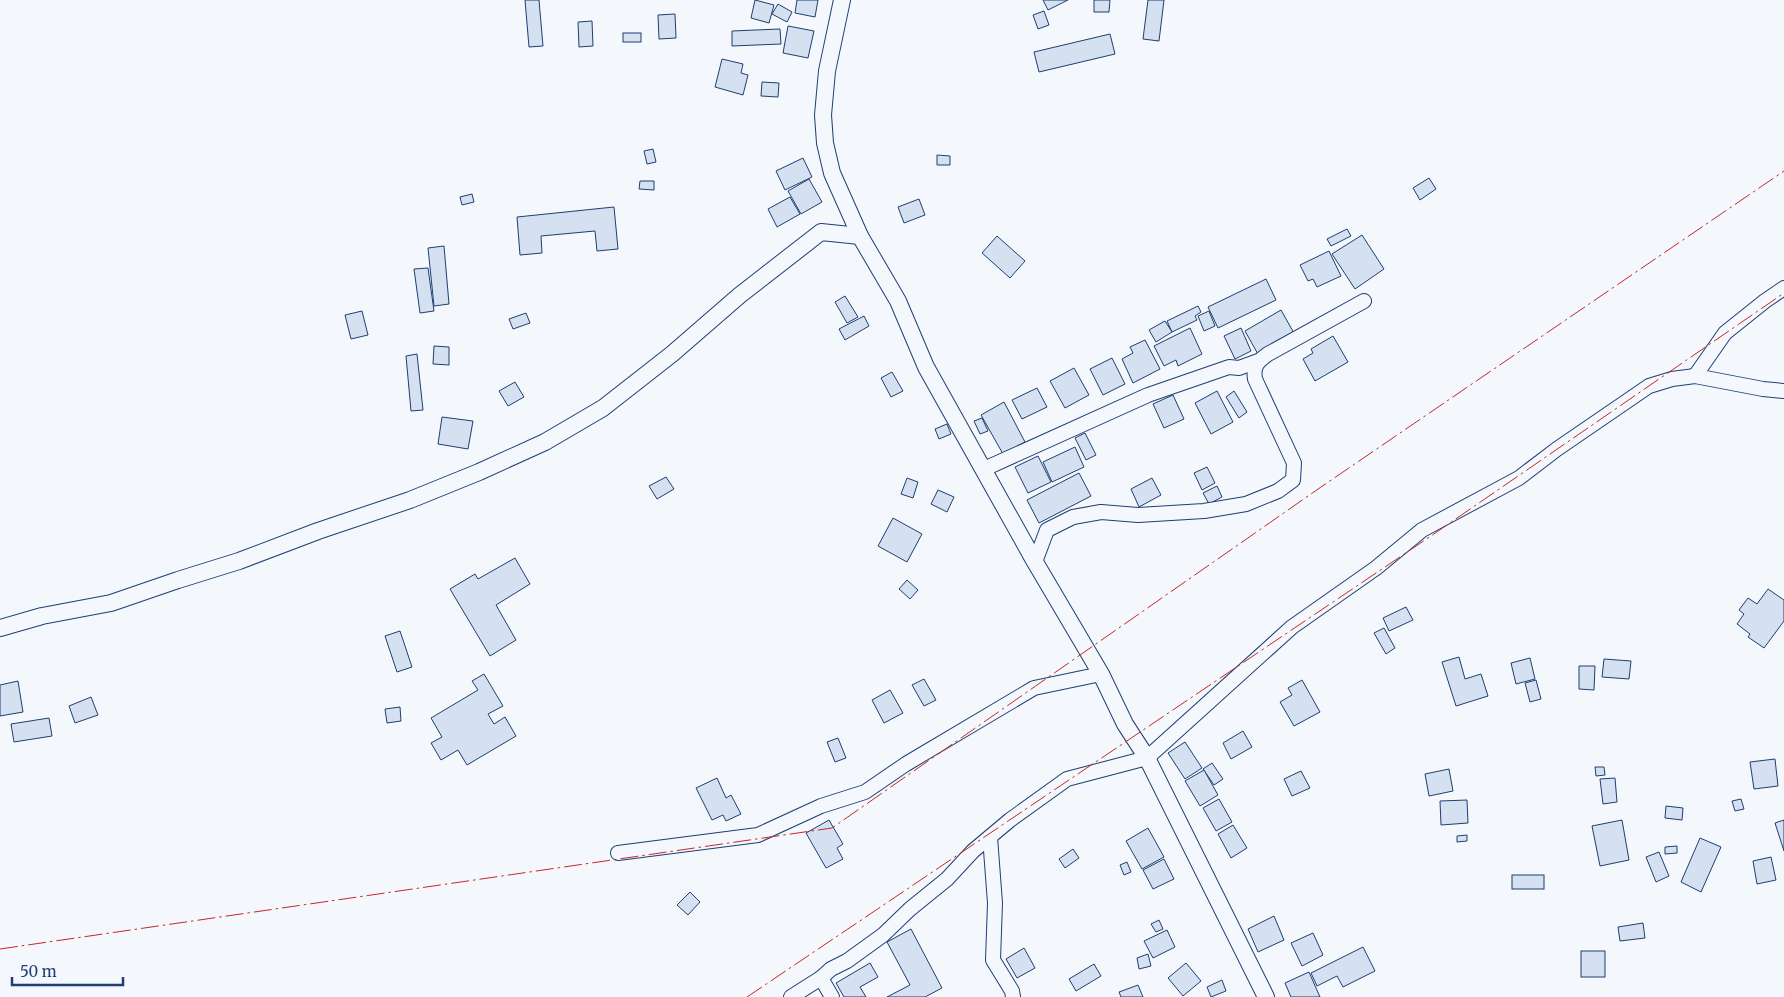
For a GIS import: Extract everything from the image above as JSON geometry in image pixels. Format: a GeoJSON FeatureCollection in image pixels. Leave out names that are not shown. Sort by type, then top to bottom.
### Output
{"type":"FeatureCollection","features":[{"type":"Feature","properties":{"kind":"street"},"geometry":{"type":"LineString","coordinates":[[842,0],[827,71],[822,115],[825,143],[832,173],[860,236],[898,301],[926,367],[1035,562],[1101,674],[1125,724],[1147,758],[1266,997]]}},
{"type":"Feature","properties":{"kind":"street"},"geometry":{"type":"LineString","coordinates":[[0,628],[42,616],[111,603],[239,561],[318,531],[410,500],[479,472],[545,442],[603,408],[672,354],[740,295],[821,232],[860,236]]}},
{"type":"Feature","properties":{"kind":"street"},"geometry":{"type":"LineString","coordinates":[[1695,376],[1724,333],[1784,288]]}},
{"type":"Feature","properties":{"kind":"street"},"geometry":{"type":"LineString","coordinates":[[984,469],[1148,395],[1229,366],[1239,368],[1258,361],[1364,301]]}},
{"type":"Feature","properties":{"kind":"street"},"geometry":{"type":"LineString","coordinates":[[1035,562],[1047,530],[1073,517],[1101,512],[1138,516],[1204,511],[1246,504],[1278,491],[1293,480],[1294,463],[1255,379],[1254,368],[1258,361]]}},
{"type":"Feature","properties":{"kind":"street"},"geometry":{"type":"LineString","coordinates":[[792,997],[831,969],[847,961],[883,934],[946,879],[972,851],[1010,820],[1067,779],[1147,758],[1292,627],[1376,568],[1422,530],[1519,478],[1557,449],[1649,386],[1672,378],[1695,376],[1763,389],[1784,391]]}},
{"type":"Feature","properties":{"kind":"street"},"geometry":{"type":"LineString","coordinates":[[618,853],[758,835],[821,806],[866,792],[906,764],[1034,688],[1101,674]]}},
{"type":"Feature","properties":{"kind":"street"},"geometry":{"type":"LineString","coordinates":[[990,837],[995,903],[994,960],[1012,991],[1013,997]]}},
{"type":"Feature","properties":{"kind":"street"},"geometry":{"type":"LineString","coordinates":[[821,978],[832,997]]}},
{"type":"Feature","properties":{"kind":"building"},"geometry":{"type":"Polygon","coordinates":[[[525,0],[539,0],[543,46],[529,47],[525,0]]]}},
{"type":"Feature","properties":{"kind":"building"},"geometry":{"type":"Polygon","coordinates":[[[755,0],[774,5],[769,23],[751,18],[755,0]]]}},
{"type":"Feature","properties":{"kind":"building"},"geometry":{"type":"Polygon","coordinates":[[[797,0],[818,0],[815,17],[795,13],[797,0]]]}},
{"type":"Feature","properties":{"kind":"building"},"geometry":{"type":"Polygon","coordinates":[[[1043,0],[1068,0],[1048,10],[1043,0]]]}},
{"type":"Feature","properties":{"kind":"building"},"geometry":{"type":"Polygon","coordinates":[[[1094,0],[1110,0],[1109,12],[1094,12],[1094,0]]]}},
{"type":"Feature","properties":{"kind":"building"},"geometry":{"type":"Polygon","coordinates":[[[1148,0],[1164,0],[1159,41],[1143,39],[1148,0]]]}},
{"type":"Feature","properties":{"kind":"building"},"geometry":{"type":"Polygon","coordinates":[[[778,4],[792,12],[787,22],[772,14],[778,4]]]}},
{"type":"Feature","properties":{"kind":"building"},"geometry":{"type":"Polygon","coordinates":[[[1044,11],[1049,25],[1038,29],[1033,15],[1044,11]]]}},
{"type":"Feature","properties":{"kind":"building"},"geometry":{"type":"Polygon","coordinates":[[[675,14],[676,38],[659,39],[658,15],[675,14]]]}},
{"type":"Feature","properties":{"kind":"building"},"geometry":{"type":"Polygon","coordinates":[[[592,21],[593,46],[579,47],[578,22],[592,21]]]}},
{"type":"Feature","properties":{"kind":"building"},"geometry":{"type":"Polygon","coordinates":[[[788,26],[814,31],[808,58],[783,53],[788,26]]]}},
{"type":"Feature","properties":{"kind":"building"},"geometry":{"type":"Polygon","coordinates":[[[780,29],[781,44],[732,46],[732,31],[780,29]]]}},
{"type":"Feature","properties":{"kind":"building"},"geometry":{"type":"Polygon","coordinates":[[[623,33],[641,33],[641,42],[623,42],[623,33]]]}},
{"type":"Feature","properties":{"kind":"building"},"geometry":{"type":"Polygon","coordinates":[[[1110,34],[1115,54],[1039,72],[1034,52],[1110,34]]]}},
{"type":"Feature","properties":{"kind":"building"},"geometry":{"type":"Polygon","coordinates":[[[722,59],[743,64],[741,73],[748,75],[743,95],[715,87],[722,59]]]}},
{"type":"Feature","properties":{"kind":"building"},"geometry":{"type":"Polygon","coordinates":[[[762,82],[779,83],[778,97],[761,96],[762,82]]]}},
{"type":"Feature","properties":{"kind":"building"},"geometry":{"type":"Polygon","coordinates":[[[653,149],[656,162],[647,164],[644,151],[653,149]]]}},
{"type":"Feature","properties":{"kind":"building"},"geometry":{"type":"Polygon","coordinates":[[[937,155],[950,156],[950,165],[937,165],[937,155]]]}},
{"type":"Feature","properties":{"kind":"building"},"geometry":{"type":"Polygon","coordinates":[[[803,158],[812,177],[785,190],[776,171],[803,158]]]}},
{"type":"Feature","properties":{"kind":"building"},"geometry":{"type":"Polygon","coordinates":[[[1429,178],[1436,189],[1420,200],[1413,188],[1429,178]]]}},
{"type":"Feature","properties":{"kind":"building"},"geometry":{"type":"Polygon","coordinates":[[[809,179],[822,202],[801,214],[788,191],[809,179]]]}},
{"type":"Feature","properties":{"kind":"building"},"geometry":{"type":"Polygon","coordinates":[[[640,181],[654,181],[654,190],[639,189],[640,181]]]}},
{"type":"Feature","properties":{"kind":"building"},"geometry":{"type":"Polygon","coordinates":[[[472,194],[474,202],[462,205],[460,197],[472,194]]]}},
{"type":"Feature","properties":{"kind":"building"},"geometry":{"type":"Polygon","coordinates":[[[790,197],[800,214],[777,227],[768,209],[790,197]]]}},
{"type":"Feature","properties":{"kind":"building"},"geometry":{"type":"Polygon","coordinates":[[[919,199],[925,215],[904,223],[898,207],[919,199]]]}},
{"type":"Feature","properties":{"kind":"building"},"geometry":{"type":"Polygon","coordinates":[[[614,207],[618,249],[597,251],[595,231],[541,236],[542,253],[520,255],[517,217],[614,207]]]}},
{"type":"Feature","properties":{"kind":"building"},"geometry":{"type":"Polygon","coordinates":[[[1347,229],[1351,236],[1331,246],[1327,239],[1347,229]]]}},
{"type":"Feature","properties":{"kind":"building"},"geometry":{"type":"Polygon","coordinates":[[[1362,235],[1384,269],[1355,289],[1332,254],[1362,235]]]}},
{"type":"Feature","properties":{"kind":"building"},"geometry":{"type":"Polygon","coordinates":[[[997,236],[1025,261],[1010,278],[982,253],[997,236]]]}},
{"type":"Feature","properties":{"kind":"building"},"geometry":{"type":"Polygon","coordinates":[[[444,246],[449,304],[434,306],[428,248],[444,246]]]}},
{"type":"Feature","properties":{"kind":"building"},"geometry":{"type":"Polygon","coordinates":[[[1329,251],[1341,276],[1317,287],[1313,279],[1308,281],[1300,265],[1329,251]]]}},
{"type":"Feature","properties":{"kind":"building"},"geometry":{"type":"Polygon","coordinates":[[[428,268],[434,311],[420,313],[414,269],[428,268]]]}},
{"type":"Feature","properties":{"kind":"building"},"geometry":{"type":"Polygon","coordinates":[[[1266,279],[1276,300],[1218,328],[1208,307],[1266,279]]]}},
{"type":"Feature","properties":{"kind":"building"},"geometry":{"type":"Polygon","coordinates":[[[845,296],[858,317],[847,323],[835,302],[845,296]]]}},
{"type":"Feature","properties":{"kind":"building"},"geometry":{"type":"Polygon","coordinates":[[[1198,306],[1201,312],[1195,316],[1197,320],[1172,332],[1167,321],[1198,306]]]}},
{"type":"Feature","properties":{"kind":"building"},"geometry":{"type":"Polygon","coordinates":[[[1281,310],[1295,335],[1259,356],[1245,331],[1281,310]]]}},
{"type":"Feature","properties":{"kind":"building"},"geometry":{"type":"Polygon","coordinates":[[[362,311],[368,335],[351,339],[345,315],[362,311]]]}},
{"type":"Feature","properties":{"kind":"building"},"geometry":{"type":"Polygon","coordinates":[[[1209,311],[1215,326],[1204,331],[1198,316],[1209,311]]]}},
{"type":"Feature","properties":{"kind":"building"},"geometry":{"type":"Polygon","coordinates":[[[526,313],[530,323],[513,329],[509,319],[526,313]]]}},
{"type":"Feature","properties":{"kind":"building"},"geometry":{"type":"Polygon","coordinates":[[[864,316],[869,326],[845,340],[839,329],[864,316]]]}},
{"type":"Feature","properties":{"kind":"building"},"geometry":{"type":"Polygon","coordinates":[[[1165,321],[1172,332],[1156,342],[1149,330],[1165,321]]]}},
{"type":"Feature","properties":{"kind":"building"},"geometry":{"type":"Polygon","coordinates":[[[1190,328],[1202,354],[1178,366],[1176,360],[1164,366],[1154,346],[1190,328]]]}},
{"type":"Feature","properties":{"kind":"building"},"geometry":{"type":"Polygon","coordinates":[[[1241,328],[1251,351],[1235,359],[1224,336],[1241,328]]]}},
{"type":"Feature","properties":{"kind":"building"},"geometry":{"type":"Polygon","coordinates":[[[1333,336],[1348,362],[1315,381],[1303,359],[1313,353],[1311,349],[1333,336]]]}},
{"type":"Feature","properties":{"kind":"building"},"geometry":{"type":"Polygon","coordinates":[[[1145,340],[1160,369],[1133,383],[1122,359],[1133,353],[1130,347],[1145,340]]]}},
{"type":"Feature","properties":{"kind":"building"},"geometry":{"type":"Polygon","coordinates":[[[434,346],[449,347],[449,365],[433,364],[434,346]]]}},
{"type":"Feature","properties":{"kind":"building"},"geometry":{"type":"Polygon","coordinates":[[[417,354],[423,410],[411,411],[406,356],[417,354]]]}},
{"type":"Feature","properties":{"kind":"building"},"geometry":{"type":"Polygon","coordinates":[[[1112,358],[1125,384],[1103,395],[1090,369],[1112,358]]]}},
{"type":"Feature","properties":{"kind":"building"},"geometry":{"type":"Polygon","coordinates":[[[1074,368],[1089,395],[1065,408],[1050,381],[1074,368]]]}},
{"type":"Feature","properties":{"kind":"building"},"geometry":{"type":"Polygon","coordinates":[[[892,372],[903,391],[891,397],[881,378],[892,372]]]}},
{"type":"Feature","properties":{"kind":"building"},"geometry":{"type":"Polygon","coordinates":[[[515,382],[524,397],[508,406],[499,391],[515,382]]]}},
{"type":"Feature","properties":{"kind":"building"},"geometry":{"type":"Polygon","coordinates":[[[1037,388],[1047,407],[1022,419],[1012,400],[1037,388]]]}},
{"type":"Feature","properties":{"kind":"building"},"geometry":{"type":"Polygon","coordinates":[[[1217,391],[1233,422],[1211,434],[1195,403],[1217,391]]]}},
{"type":"Feature","properties":{"kind":"building"},"geometry":{"type":"Polygon","coordinates":[[[1234,391],[1247,412],[1239,418],[1226,397],[1234,391]]]}},
{"type":"Feature","properties":{"kind":"building"},"geometry":{"type":"Polygon","coordinates":[[[1173,395],[1184,419],[1164,428],[1153,404],[1173,395]]]}},
{"type":"Feature","properties":{"kind":"building"},"geometry":{"type":"Polygon","coordinates":[[[1004,402],[1025,442],[1003,454],[981,415],[1004,402]]]}},
{"type":"Feature","properties":{"kind":"building"},"geometry":{"type":"Polygon","coordinates":[[[442,417],[473,421],[468,449],[438,444],[442,417]]]}},
{"type":"Feature","properties":{"kind":"building"},"geometry":{"type":"Polygon","coordinates":[[[982,418],[988,431],[980,434],[974,421],[982,418]]]}},
{"type":"Feature","properties":{"kind":"building"},"geometry":{"type":"Polygon","coordinates":[[[947,424],[951,434],[939,439],[935,429],[947,424]]]}},
{"type":"Feature","properties":{"kind":"building"},"geometry":{"type":"Polygon","coordinates":[[[1085,433],[1096,455],[1086,460],[1075,438],[1085,433]]]}},
{"type":"Feature","properties":{"kind":"building"},"geometry":{"type":"Polygon","coordinates":[[[1075,447],[1084,467],[1052,482],[1043,462],[1075,447]]]}},
{"type":"Feature","properties":{"kind":"building"},"geometry":{"type":"Polygon","coordinates":[[[1038,456],[1051,482],[1028,493],[1015,467],[1038,456]]]}},
{"type":"Feature","properties":{"kind":"building"},"geometry":{"type":"Polygon","coordinates":[[[1207,467],[1215,483],[1202,490],[1194,473],[1207,467]]]}},
{"type":"Feature","properties":{"kind":"building"},"geometry":{"type":"Polygon","coordinates":[[[1079,473],[1091,496],[1039,523],[1027,500],[1079,473]]]}},
{"type":"Feature","properties":{"kind":"building"},"geometry":{"type":"Polygon","coordinates":[[[666,477],[674,489],[657,499],[649,486],[666,477]]]}},
{"type":"Feature","properties":{"kind":"building"},"geometry":{"type":"Polygon","coordinates":[[[907,478],[918,482],[913,498],[901,494],[907,478]]]}},
{"type":"Feature","properties":{"kind":"building"},"geometry":{"type":"Polygon","coordinates":[[[1152,478],[1161,495],[1139,507],[1131,489],[1152,478]]]}},
{"type":"Feature","properties":{"kind":"building"},"geometry":{"type":"Polygon","coordinates":[[[1217,486],[1222,497],[1209,504],[1203,493],[1217,486]]]}},
{"type":"Feature","properties":{"kind":"building"},"geometry":{"type":"Polygon","coordinates":[[[938,490],[954,497],[947,512],[931,504],[938,490]]]}},
{"type":"Feature","properties":{"kind":"building"},"geometry":{"type":"Polygon","coordinates":[[[893,518],[922,534],[907,562],[878,546],[893,518]]]}},
{"type":"Feature","properties":{"kind":"building"},"geometry":{"type":"Polygon","coordinates":[[[515,558],[530,584],[496,605],[516,640],[490,656],[450,589],[475,574],[478,579],[515,558]]]}},
{"type":"Feature","properties":{"kind":"building"},"geometry":{"type":"Polygon","coordinates":[[[907,580],[918,590],[910,599],[899,589],[907,580]]]}},
{"type":"Feature","properties":{"kind":"building"},"geometry":{"type":"Polygon","coordinates":[[[1768,589],[1784,600],[1784,621],[1764,648],[1748,637],[1750,634],[1737,624],[1744,614],[1739,610],[1748,598],[1757,604],[1768,589]]]}},
{"type":"Feature","properties":{"kind":"building"},"geometry":{"type":"Polygon","coordinates":[[[1406,607],[1413,620],[1389,631],[1383,618],[1406,607]]]}},
{"type":"Feature","properties":{"kind":"building"},"geometry":{"type":"Polygon","coordinates":[[[1384,628],[1395,648],[1386,654],[1374,633],[1384,628]]]}},
{"type":"Feature","properties":{"kind":"building"},"geometry":{"type":"Polygon","coordinates":[[[400,631],[412,667],[397,672],[385,636],[400,631]]]}},
{"type":"Feature","properties":{"kind":"building"},"geometry":{"type":"Polygon","coordinates":[[[1459,657],[1465,679],[1481,674],[1488,696],[1456,706],[1442,662],[1459,657]]]}},
{"type":"Feature","properties":{"kind":"building"},"geometry":{"type":"Polygon","coordinates":[[[1530,658],[1535,679],[1516,684],[1511,663],[1530,658]]]}},
{"type":"Feature","properties":{"kind":"building"},"geometry":{"type":"Polygon","coordinates":[[[1604,659],[1631,661],[1629,679],[1602,677],[1604,659]]]}},
{"type":"Feature","properties":{"kind":"building"},"geometry":{"type":"Polygon","coordinates":[[[1579,666],[1595,666],[1594,690],[1579,689],[1579,666]]]}},
{"type":"Feature","properties":{"kind":"building"},"geometry":{"type":"Polygon","coordinates":[[[484,674],[503,706],[488,714],[494,724],[505,717],[516,736],[467,765],[458,750],[441,760],[431,743],[442,737],[431,718],[478,690],[472,681],[484,674]]]}},
{"type":"Feature","properties":{"kind":"building"},"geometry":{"type":"Polygon","coordinates":[[[924,679],[936,700],[924,706],[912,685],[924,679]]]}},
{"type":"Feature","properties":{"kind":"building"},"geometry":{"type":"Polygon","coordinates":[[[1302,680],[1320,712],[1294,726],[1280,702],[1292,695],[1288,688],[1302,680]]]}},
{"type":"Feature","properties":{"kind":"building"},"geometry":{"type":"Polygon","coordinates":[[[1536,680],[1541,699],[1530,702],[1525,683],[1536,680]]]}},
{"type":"Feature","properties":{"kind":"building"},"geometry":{"type":"Polygon","coordinates":[[[18,681],[23,712],[0,716],[0,685],[18,681]]]}},
{"type":"Feature","properties":{"kind":"building"},"geometry":{"type":"Polygon","coordinates":[[[890,690],[903,713],[884,723],[872,700],[890,690]]]}},
{"type":"Feature","properties":{"kind":"building"},"geometry":{"type":"Polygon","coordinates":[[[91,697],[98,715],[75,723],[69,706],[91,697]]]}},
{"type":"Feature","properties":{"kind":"building"},"geometry":{"type":"Polygon","coordinates":[[[400,707],[401,721],[387,723],[385,709],[400,707]]]}},
{"type":"Feature","properties":{"kind":"building"},"geometry":{"type":"Polygon","coordinates":[[[49,718],[52,736],[14,742],[11,724],[49,718]]]}},
{"type":"Feature","properties":{"kind":"building"},"geometry":{"type":"Polygon","coordinates":[[[1243,731],[1252,747],[1231,759],[1223,743],[1243,731]]]}},
{"type":"Feature","properties":{"kind":"building"},"geometry":{"type":"Polygon","coordinates":[[[838,738],[846,758],[835,762],[827,742],[838,738]]]}},
{"type":"Feature","properties":{"kind":"building"},"geometry":{"type":"Polygon","coordinates":[[[1185,742],[1202,768],[1185,779],[1168,753],[1185,742]]]}},
{"type":"Feature","properties":{"kind":"building"},"geometry":{"type":"Polygon","coordinates":[[[1775,759],[1778,786],[1754,789],[1750,762],[1775,759]]]}},
{"type":"Feature","properties":{"kind":"building"},"geometry":{"type":"Polygon","coordinates":[[[1212,763],[1223,779],[1214,785],[1203,769],[1212,763]]]}},
{"type":"Feature","properties":{"kind":"building"},"geometry":{"type":"Polygon","coordinates":[[[1595,767],[1604,767],[1605,775],[1596,776],[1595,767]]]}},
{"type":"Feature","properties":{"kind":"building"},"geometry":{"type":"Polygon","coordinates":[[[1449,769],[1453,791],[1429,796],[1425,774],[1449,769]]]}},
{"type":"Feature","properties":{"kind":"building"},"geometry":{"type":"Polygon","coordinates":[[[1204,770],[1218,795],[1200,806],[1185,781],[1204,770]]]}},
{"type":"Feature","properties":{"kind":"building"},"geometry":{"type":"Polygon","coordinates":[[[1301,771],[1310,788],[1292,796],[1284,779],[1301,771]]]}},
{"type":"Feature","properties":{"kind":"building"},"geometry":{"type":"Polygon","coordinates":[[[717,778],[726,798],[731,795],[741,814],[726,821],[723,815],[712,820],[696,788],[717,778]]]}},
{"type":"Feature","properties":{"kind":"building"},"geometry":{"type":"Polygon","coordinates":[[[1615,778],[1617,802],[1603,804],[1600,779],[1615,778]]]}},
{"type":"Feature","properties":{"kind":"building"},"geometry":{"type":"Polygon","coordinates":[[[1219,799],[1232,822],[1216,831],[1203,808],[1219,799]]]}},
{"type":"Feature","properties":{"kind":"building"},"geometry":{"type":"Polygon","coordinates":[[[1741,799],[1744,809],[1735,811],[1732,801],[1741,799]]]}},
{"type":"Feature","properties":{"kind":"building"},"geometry":{"type":"Polygon","coordinates":[[[1467,800],[1468,823],[1441,825],[1440,801],[1467,800]]]}},
{"type":"Feature","properties":{"kind":"building"},"geometry":{"type":"Polygon","coordinates":[[[1666,806],[1683,808],[1682,820],[1665,818],[1666,806]]]}},
{"type":"Feature","properties":{"kind":"building"},"geometry":{"type":"Polygon","coordinates":[[[829,820],[843,844],[837,848],[843,859],[826,868],[806,833],[829,820]]]}},
{"type":"Feature","properties":{"kind":"building"},"geometry":{"type":"Polygon","coordinates":[[[1622,820],[1629,860],[1600,866],[1592,826],[1622,820]]]}},
{"type":"Feature","properties":{"kind":"building"},"geometry":{"type":"Polygon","coordinates":[[[1784,820],[1784,851],[1775,823],[1784,820]]]}},
{"type":"Feature","properties":{"kind":"building"},"geometry":{"type":"Polygon","coordinates":[[[1233,825],[1247,848],[1231,858],[1218,834],[1233,825]]]}},
{"type":"Feature","properties":{"kind":"building"},"geometry":{"type":"Polygon","coordinates":[[[1148,828],[1164,857],[1142,869],[1126,841],[1148,828]]]}},
{"type":"Feature","properties":{"kind":"building"},"geometry":{"type":"Polygon","coordinates":[[[1467,835],[1467,841],[1457,842],[1457,836],[1467,835]]]}},
{"type":"Feature","properties":{"kind":"building"},"geometry":{"type":"Polygon","coordinates":[[[1700,838],[1721,847],[1701,892],[1681,882],[1700,838]]]}},
{"type":"Feature","properties":{"kind":"building"},"geometry":{"type":"Polygon","coordinates":[[[1677,846],[1677,853],[1665,854],[1665,847],[1677,846]]]}},
{"type":"Feature","properties":{"kind":"building"},"geometry":{"type":"Polygon","coordinates":[[[1073,849],[1079,858],[1065,868],[1059,859],[1073,849]]]}},
{"type":"Feature","properties":{"kind":"building"},"geometry":{"type":"Polygon","coordinates":[[[1659,852],[1669,876],[1656,882],[1646,857],[1659,852]]]}},
{"type":"Feature","properties":{"kind":"building"},"geometry":{"type":"Polygon","coordinates":[[[1771,857],[1776,880],[1757,884],[1753,861],[1771,857]]]}},
{"type":"Feature","properties":{"kind":"building"},"geometry":{"type":"Polygon","coordinates":[[[1164,859],[1174,879],[1153,889],[1143,870],[1164,859]]]}},
{"type":"Feature","properties":{"kind":"building"},"geometry":{"type":"Polygon","coordinates":[[[1127,862],[1131,872],[1124,875],[1120,865],[1127,862]]]}},
{"type":"Feature","properties":{"kind":"building"},"geometry":{"type":"Polygon","coordinates":[[[1512,875],[1544,875],[1544,889],[1512,889],[1512,875]]]}},
{"type":"Feature","properties":{"kind":"building"},"geometry":{"type":"Polygon","coordinates":[[[690,892],[700,902],[688,915],[677,905],[690,892]]]}},
{"type":"Feature","properties":{"kind":"building"},"geometry":{"type":"Polygon","coordinates":[[[1274,916],[1284,940],[1258,952],[1248,929],[1274,916]]]}},
{"type":"Feature","properties":{"kind":"building"},"geometry":{"type":"Polygon","coordinates":[[[1159,920],[1163,929],[1156,932],[1151,924],[1159,920]]]}},
{"type":"Feature","properties":{"kind":"building"},"geometry":{"type":"Polygon","coordinates":[[[1643,923],[1645,938],[1620,941],[1618,927],[1643,923]]]}},
{"type":"Feature","properties":{"kind":"building"},"geometry":{"type":"Polygon","coordinates":[[[911,929],[942,988],[925,997],[887,997],[910,985],[887,942],[911,929]]]}},
{"type":"Feature","properties":{"kind":"building"},"geometry":{"type":"Polygon","coordinates":[[[1167,930],[1175,947],[1153,958],[1144,941],[1167,930]]]}},
{"type":"Feature","properties":{"kind":"building"},"geometry":{"type":"Polygon","coordinates":[[[1313,933],[1323,955],[1302,966],[1291,943],[1313,933]]]}},
{"type":"Feature","properties":{"kind":"building"},"geometry":{"type":"Polygon","coordinates":[[[1363,947],[1375,971],[1343,987],[1337,976],[1317,986],[1311,973],[1363,947]]]}},
{"type":"Feature","properties":{"kind":"building"},"geometry":{"type":"Polygon","coordinates":[[[1024,948],[1035,968],[1017,978],[1006,959],[1024,948]]]}},
{"type":"Feature","properties":{"kind":"building"},"geometry":{"type":"Polygon","coordinates":[[[1581,951],[1605,951],[1605,977],[1581,977],[1581,951]]]}},
{"type":"Feature","properties":{"kind":"building"},"geometry":{"type":"Polygon","coordinates":[[[1148,954],[1151,966],[1139,969],[1137,958],[1148,954]]]}},
{"type":"Feature","properties":{"kind":"building"},"geometry":{"type":"Polygon","coordinates":[[[870,963],[878,977],[860,987],[866,997],[844,997],[836,983],[870,963]]]}},
{"type":"Feature","properties":{"kind":"building"},"geometry":{"type":"Polygon","coordinates":[[[1186,963],[1201,981],[1183,996],[1168,978],[1186,963]]]}},
{"type":"Feature","properties":{"kind":"building"},"geometry":{"type":"Polygon","coordinates":[[[1094,964],[1101,976],[1076,991],[1069,979],[1094,964]]]}},
{"type":"Feature","properties":{"kind":"building"},"geometry":{"type":"Polygon","coordinates":[[[1309,972],[1320,997],[1291,997],[1285,983],[1309,972]]]}},
{"type":"Feature","properties":{"kind":"building"},"geometry":{"type":"Polygon","coordinates":[[[1222,980],[1226,991],[1211,997],[1207,987],[1222,980]]]}},
{"type":"Feature","properties":{"kind":"building"},"geometry":{"type":"Polygon","coordinates":[[[1138,985],[1143,997],[1121,997],[1119,992],[1138,985]]]}},
{"type":"Feature","properties":{"kind":"power"},"geometry":{"type":"LineString","coordinates":[[0,949],[832,828],[1321,487],[1784,171]]}},
{"type":"Feature","properties":{"kind":"power"},"geometry":{"type":"LineString","coordinates":[[747,997],[1431,536],[1784,293]]}}]}
